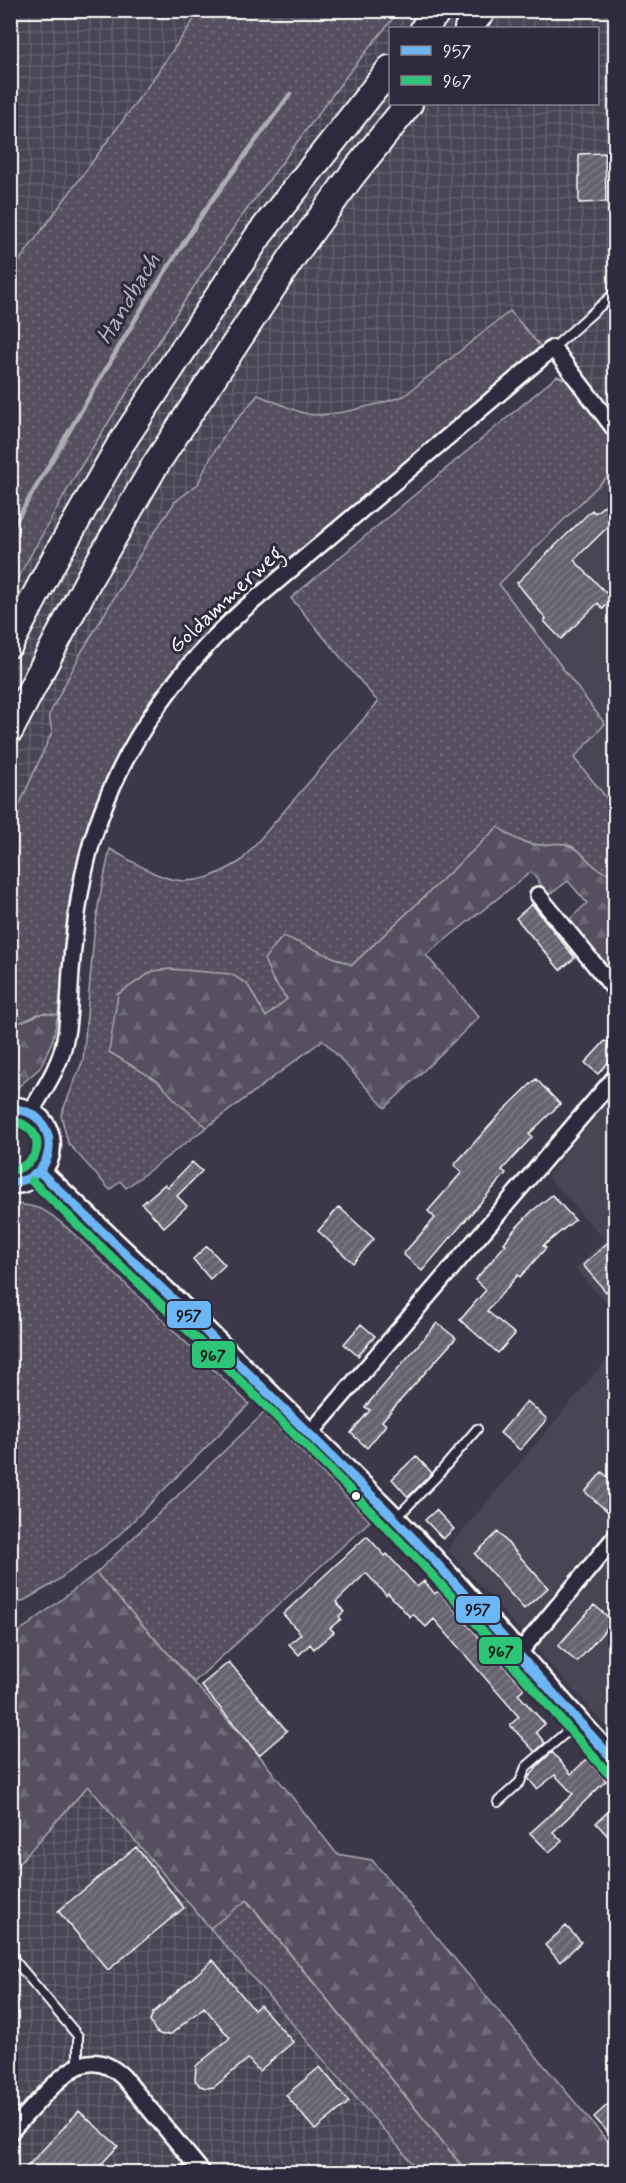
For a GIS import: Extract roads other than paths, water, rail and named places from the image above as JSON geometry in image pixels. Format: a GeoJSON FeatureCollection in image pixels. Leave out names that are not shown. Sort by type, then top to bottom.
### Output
{"type":"FeatureCollection","features":[{"type":"Feature","properties":{"kind":"highway"},"geometry":{"type":"LineString","coordinates":[[425,27],[439,10]]}},
{"type":"Feature","properties":{"kind":"highway"},"geometry":{"type":"LineString","coordinates":[[469,27],[483,10]]}},
{"type":"Feature","properties":{"kind":"highway"},"geometry":{"type":"LineString","coordinates":[[10,644],[53,562],[133,426],[259,235],[389,70]]}},
{"type":"Feature","properties":{"kind":"highway"},"geometry":{"type":"LineString","coordinates":[[10,730],[89,579],[154,467],[291,259],[352,175],[408,105]]}},
{"type":"Feature","properties":{"kind":"street"},"geometry":{"type":"LineString","coordinates":[[553,348],[615,431]]}},
{"type":"Feature","properties":{"kind":"street","name":"Goldammerweg"},"geometry":{"type":"LineString","coordinates":[[21,1110],[56,1067],[63,1048],[80,895],[94,832],[127,755],[156,706],[203,648],[237,615],[553,348]]}},
{"type":"Feature","properties":{"kind":"street"},"geometry":{"type":"LineString","coordinates":[[538,895],[615,991]]}},
{"type":"Feature","properties":{"kind":"street"},"geometry":{"type":"LineString","coordinates":[[309,1435],[615,1076]]}},
{"type":"Feature","properties":{"kind":"street"},"geometry":{"type":"LineString","coordinates":[[10,1183],[20,1183],[31,1179],[40,1172],[47,1162],[50,1151],[50,1140],[40,1119],[21,1110]]}},
{"type":"Feature","properties":{"kind":"street"},"geometry":{"type":"LineString","coordinates":[[40,1172],[394,1519],[615,1764]]}},
{"type":"Feature","properties":{"kind":"street"},"geometry":{"type":"LineString","coordinates":[[518,1654],[615,1536]]}},
{"type":"Feature","properties":{"kind":"street"},"geometry":{"type":"LineString","coordinates":[[10,2132],[63,2076],[78,2065],[98,2063],[117,2071],[202,2172]]}},
{"type":"Feature","properties":{"kind":"lane"},"geometry":{"type":"LineString","coordinates":[[553,348],[615,292]]}},
{"type":"Feature","properties":{"kind":"lane"},"geometry":{"type":"LineString","coordinates":[[394,1519],[436,1477],[477,1429]]}},
{"type":"Feature","properties":{"kind":"lane"},"geometry":{"type":"LineString","coordinates":[[498,1802],[520,1782],[526,1767],[578,1722]]}},
{"type":"Feature","properties":{"kind":"lane"},"geometry":{"type":"LineString","coordinates":[[10,1955],[78,2036],[78,2065]]}},
{"type":"Feature","properties":{"kind":"waterway","name":"Handbach"},"geometry":{"type":"LineString","coordinates":[[10,531],[145,303],[205,210],[290,94]]}}]}
